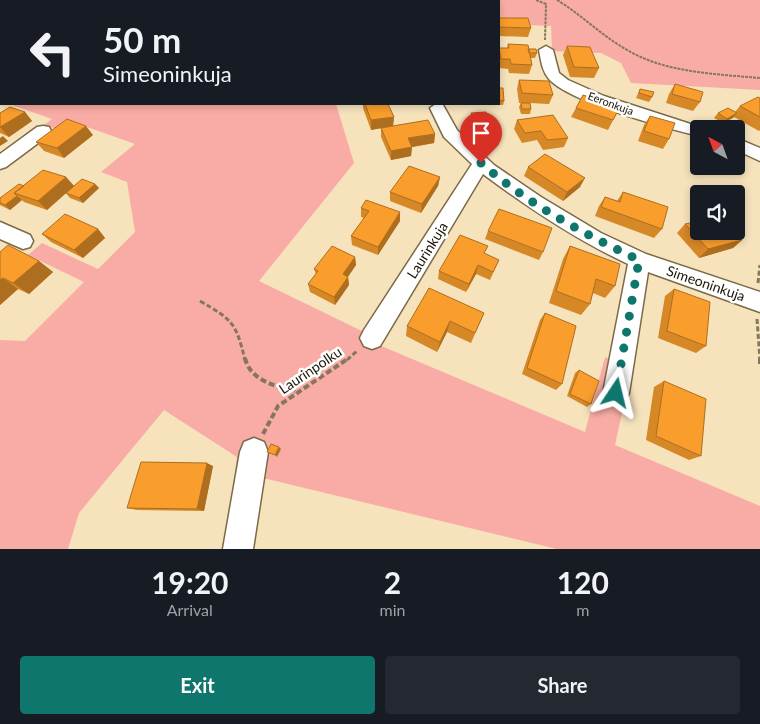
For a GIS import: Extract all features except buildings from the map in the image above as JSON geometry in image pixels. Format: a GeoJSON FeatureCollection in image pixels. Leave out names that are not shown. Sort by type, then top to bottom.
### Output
{"type":"FeatureCollection","features":[{"type":"Feature","properties":{"kind":"street","name":"Eeronkuja"},"geometry":{"type":"LineString","coordinates":[[546,50],[553,76],[561,82],[612,104],[690,128]]}},
{"type":"Feature","properties":{"kind":"street","name":"Simeoninkuja"},"geometry":{"type":"LineString","coordinates":[[438,108],[450,133],[481,163],[534,202],[594,239],[639,260],[760,302]]}},
{"type":"Feature","properties":{"kind":"street"},"geometry":{"type":"LineString","coordinates":[[0,163],[43,131]]}},
{"type":"Feature","properties":{"kind":"street"},"geometry":{"type":"LineString","coordinates":[[745,148],[760,155]]}},
{"type":"Feature","properties":{"kind":"street","name":"Laurinkuja"},"geometry":{"type":"LineString","coordinates":[[372,338],[481,163]]}},
{"type":"Feature","properties":{"kind":"street"},"geometry":{"type":"LineString","coordinates":[[0,230],[23,241]]}},
{"type":"Feature","properties":{"kind":"street"},"geometry":{"type":"LineString","coordinates":[[616,393],[639,260]]}},
{"type":"Feature","properties":{"kind":"street"},"geometry":{"type":"LineString","coordinates":[[238,549],[254,452]]}},
{"type":"Feature","properties":{"kind":"path"},"geometry":{"type":"LineString","coordinates":[[536,0],[546,4],[544,22],[546,50]]}},
{"type":"Feature","properties":{"kind":"path"},"geometry":{"type":"LineString","coordinates":[[557,0],[603,34],[641,57],[666,64],[760,78]]}},
{"type":"Feature","properties":{"kind":"path"},"geometry":{"type":"LineString","coordinates":[[200,301],[226,316],[239,334],[246,363],[262,381],[296,392]]}},
{"type":"Feature","properties":{"kind":"path","name":"Laurinpolku"},"geometry":{"type":"LineString","coordinates":[[254,452],[278,406],[296,392],[340,366],[372,338]]}},
{"type":"Feature","properties":{"kind":"shaded area"},"geometry":{"type":"Polygon","coordinates":[[[500,0],[760,0],[760,90],[631,83],[621,63],[601,53],[552,51],[551,26],[500,24],[500,0]]]}},
{"type":"Feature","properties":{"kind":"shaded area"},"geometry":{"type":"Polygon","coordinates":[[[12,105],[336,105],[354,163],[259,281],[364,332],[379,345],[585,432],[605,357],[632,368],[615,445],[760,506],[760,549],[557,549],[259,477],[229,521],[237,457],[164,410],[79,513],[68,549],[0,549],[0,340],[25,341],[84,282],[28,255],[42,243],[98,269],[135,232],[127,182],[101,172],[135,144],[70,121],[57,129],[44,125],[52,119],[12,105]]]}},
{"type":"Feature","properties":{"kind":"route"},"geometry":{"type":"LineString","coordinates":[[481,163],[534,202],[594,239],[639,260],[616,393]]}}]}
